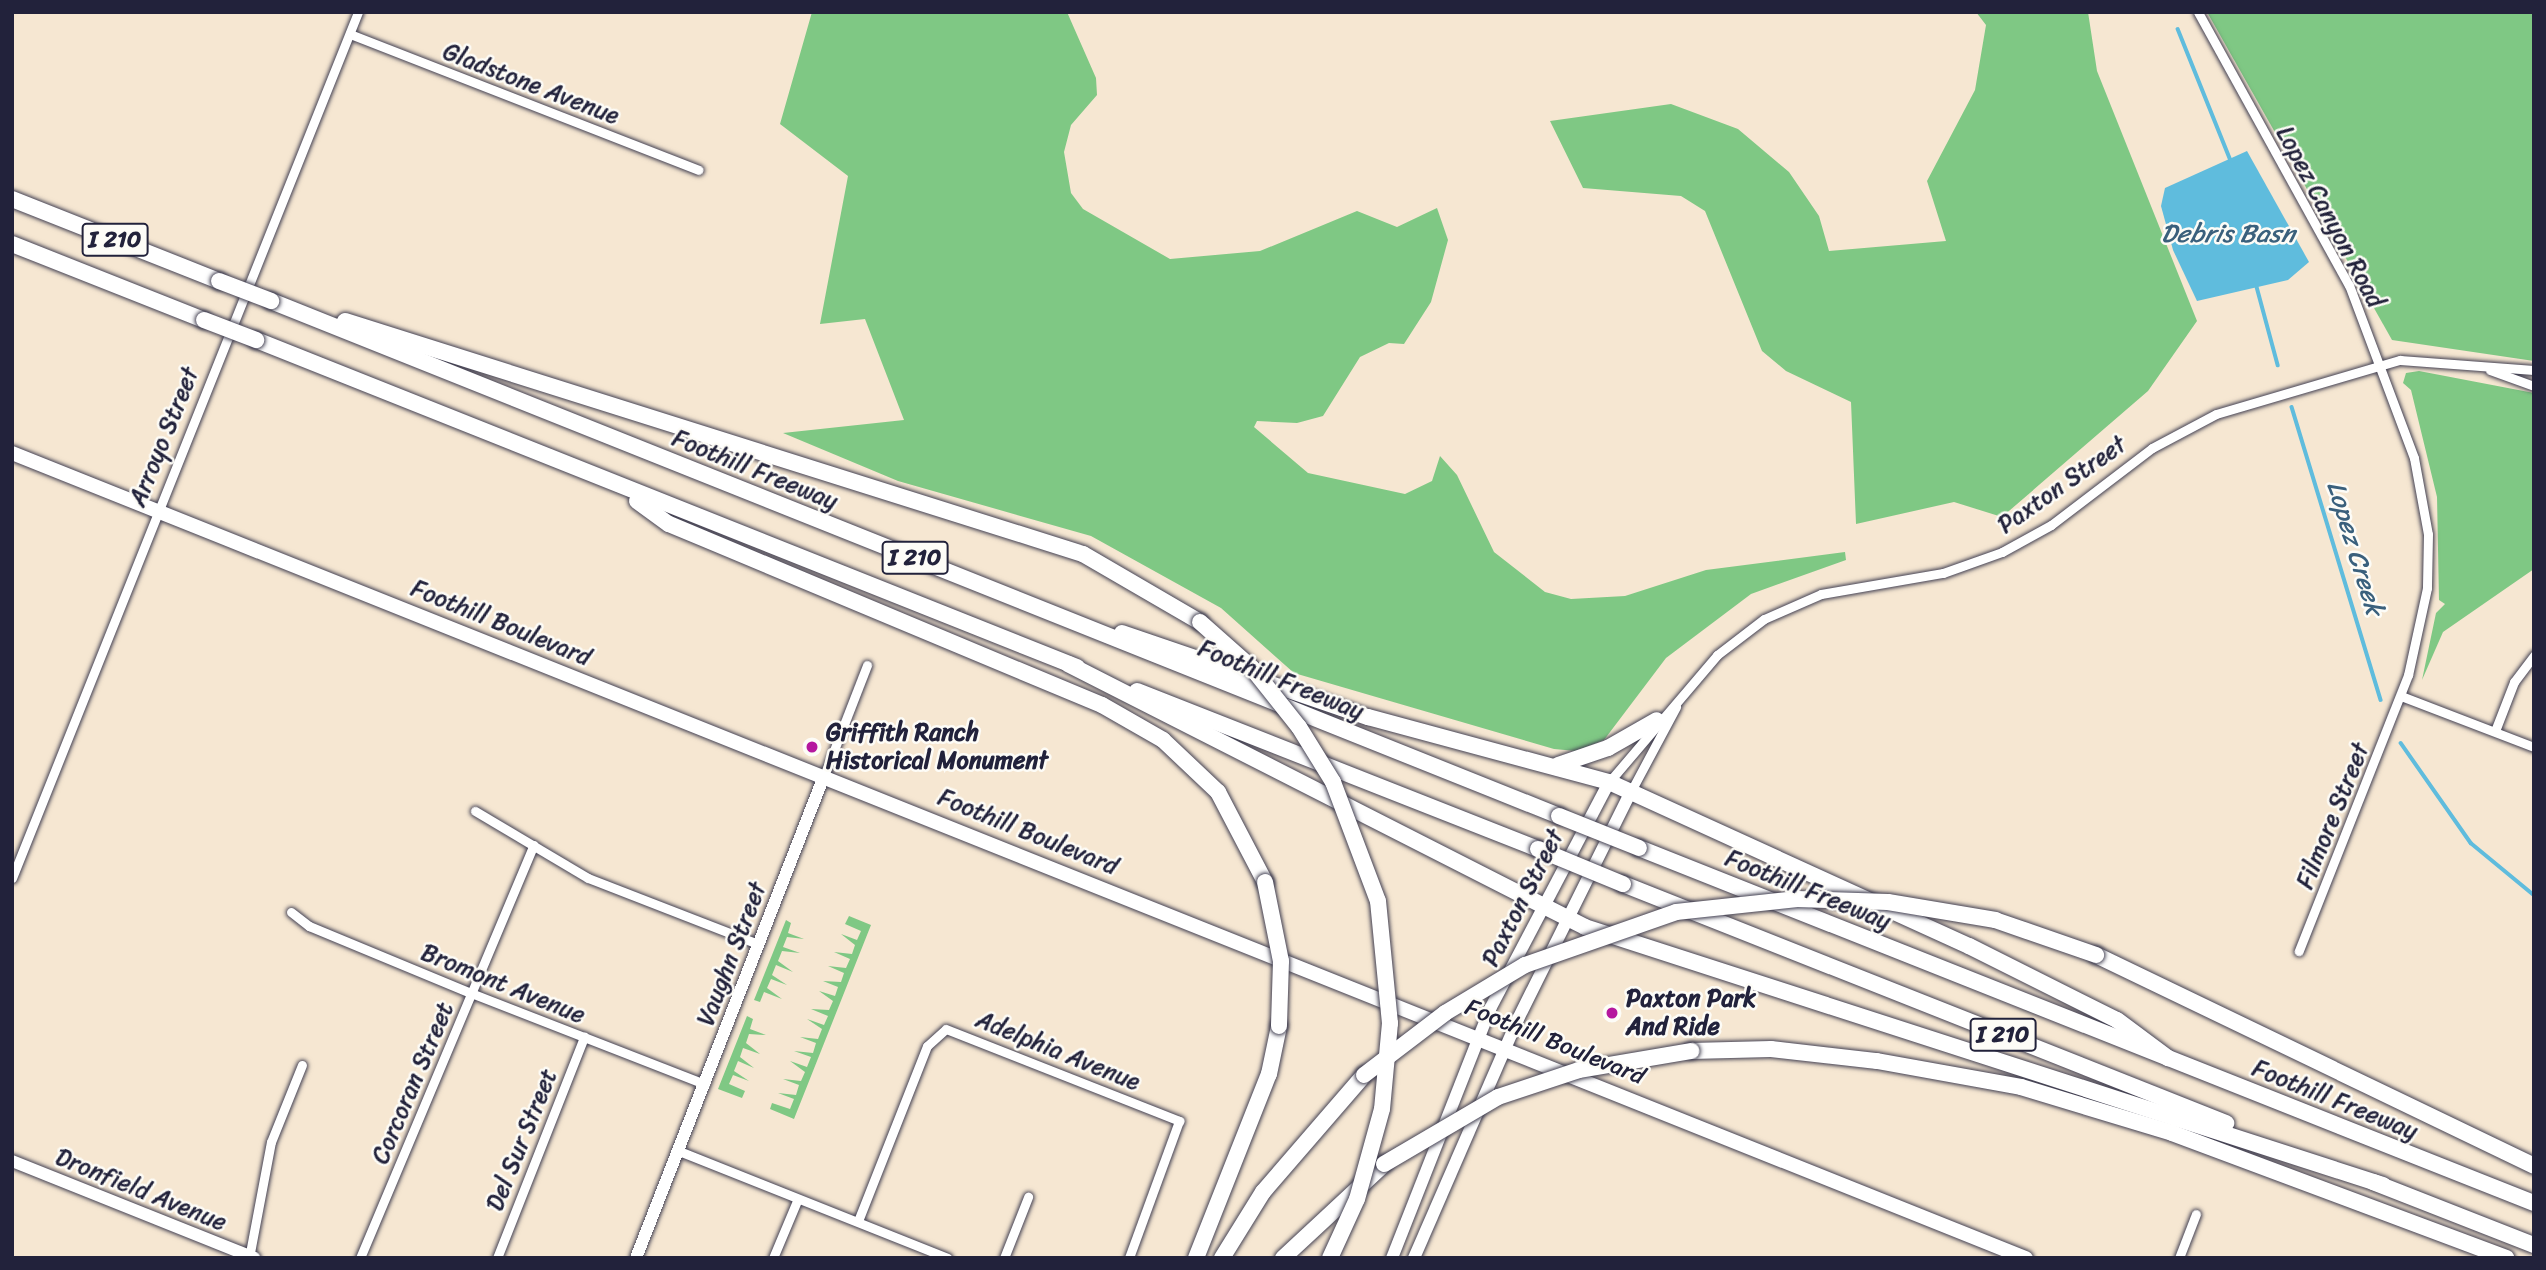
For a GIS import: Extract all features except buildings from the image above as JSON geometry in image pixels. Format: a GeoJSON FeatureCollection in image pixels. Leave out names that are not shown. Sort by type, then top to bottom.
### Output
{"type":"FeatureCollection","features":[{"type":"Feature","properties":{"kind":"highway","name":"Foothill Freeway"},"geometry":{"type":"LineString","coordinates":[[12,199],[2534,1203]]}},
{"type":"Feature","properties":{"kind":"highway","name":"I 210"},"geometry":{"type":"LineString","coordinates":[[12,244],[257,340],[624,491],[1538,849],[2534,1245]]}},
{"type":"Feature","properties":{"kind":"highway"},"geometry":{"type":"LineString","coordinates":[[271,301],[399,336],[1083,554],[1200,622],[1252,668],[1299,727],[1333,782],[1378,901],[1390,1023],[1384,1096],[1357,1199],[1329,1258]]}},
{"type":"Feature","properties":{"kind":"highway"},"geometry":{"type":"LineString","coordinates":[[624,491],[669,524],[1102,705],[1163,740],[1218,792],[1265,882],[1281,961],[1279,1026],[1269,1074],[1196,1258]]}},
{"type":"Feature","properties":{"kind":"highway"},"geometry":{"type":"LineString","coordinates":[[1086,626],[1141,637],[1368,717],[1558,765],[1609,782],[1981,952],[2125,1024],[2168,1058]]}},
{"type":"Feature","properties":{"kind":"highway"},"geometry":{"type":"LineString","coordinates":[[1068,664],[1569,919],[2383,1185]]}},
{"type":"Feature","properties":{"kind":"highway"},"geometry":{"type":"LineString","coordinates":[[1558,765],[1608,748],[1657,720]]}},
{"type":"Feature","properties":{"kind":"highway"},"geometry":{"type":"LineString","coordinates":[[1222,1258],[1271,1181],[1364,1075],[1445,1013],[1525,965],[1676,912],[1797,899],[1888,902],[1995,920],[2096,955],[2534,1166]]}},
{"type":"Feature","properties":{"kind":"highway"},"geometry":{"type":"LineString","coordinates":[[1283,1258],[1384,1164],[1498,1097],[1579,1070],[1691,1051],[1771,1049],[1877,1061],[2021,1087],[2172,1133],[2506,1258]]}},
{"type":"Feature","properties":{"kind":"main road","name":"Foothill Boulevard"},"geometry":{"type":"LineString","coordinates":[[12,453],[1507,1047],[2026,1258]]}},
{"type":"Feature","properties":{"kind":"street","name":"Arroyo Street"},"geometry":{"type":"LineString","coordinates":[[12,878],[155,509],[358,12]]}},
{"type":"Feature","properties":{"kind":"street","name":"Lopez Canyon Road"},"geometry":{"type":"LineString","coordinates":[[2198,12],[2333,253],[2382,363],[2417,469],[2428,534],[2425,596],[2401,696]]}},
{"type":"Feature","properties":{"kind":"street","name":"Gladstone Avenue"},"geometry":{"type":"LineString","coordinates":[[349,34],[698,170]]}},
{"type":"Feature","properties":{"kind":"street","name":"Paxton Street"},"geometry":{"type":"LineString","coordinates":[[1392,1258],[1479,1036],[1542,907],[1609,782],[1657,720],[1729,644],[1780,611],[1844,588],[1974,564],[2040,533],[2187,427],[2382,363],[2421,359],[2490,370]]}},
{"type":"Feature","properties":{"kind":"street"},"geometry":{"type":"LineString","coordinates":[[2490,370],[2534,370]]}},
{"type":"Feature","properties":{"kind":"street"},"geometry":{"type":"LineString","coordinates":[[2490,370],[2534,386]]}},
{"type":"Feature","properties":{"kind":"street"},"geometry":{"type":"LineString","coordinates":[[2495,731],[2514,682],[2534,655]]}},
{"type":"Feature","properties":{"kind":"street","name":"Vaughn Street"},"geometry":{"type":"LineString","coordinates":[[636,1258],[867,665]]}},
{"type":"Feature","properties":{"kind":"street","name":"Paxton Street"},"geometry":{"type":"LineString","coordinates":[[1414,1258],[1507,1047],[1630,793],[1681,696]]}},
{"type":"Feature","properties":{"kind":"street"},"geometry":{"type":"LineString","coordinates":[[2401,696],[2534,747]]}},
{"type":"Feature","properties":{"kind":"street","name":"Filmore Street"},"geometry":{"type":"LineString","coordinates":[[2300,951],[2401,696]]}},
{"type":"Feature","properties":{"kind":"street"},"geometry":{"type":"LineString","coordinates":[[475,811],[588,878],[758,944]]}},
{"type":"Feature","properties":{"kind":"street","name":"Corcoran Street"},"geometry":{"type":"LineString","coordinates":[[360,1258],[534,845]]}},
{"type":"Feature","properties":{"kind":"street","name":"Bromont Avenue"},"geometry":{"type":"LineString","coordinates":[[291,912],[309,926],[471,993],[705,1084]]}},
{"type":"Feature","properties":{"kind":"street","name":"Adelphia Avenue"},"geometry":{"type":"LineString","coordinates":[[858,1221],[927,1046],[938,1033],[954,1030],[1179,1121],[1129,1258]]}},
{"type":"Feature","properties":{"kind":"street","name":"Del Sur Street"},"geometry":{"type":"LineString","coordinates":[[497,1258],[584,1037]]}},
{"type":"Feature","properties":{"kind":"street"},"geometry":{"type":"LineString","coordinates":[[251,1257],[271,1142],[302,1065]]}},
{"type":"Feature","properties":{"kind":"street"},"geometry":{"type":"LineString","coordinates":[[679,1151],[797,1201],[858,1221],[947,1258]]}},
{"type":"Feature","properties":{"kind":"street","name":"Dronfield Avenue"},"geometry":{"type":"LineString","coordinates":[[12,1161],[251,1257]]}},
{"type":"Feature","properties":{"kind":"street"},"geometry":{"type":"LineString","coordinates":[[1003,1258],[1028,1197]]}},
{"type":"Feature","properties":{"kind":"street"},"geometry":{"type":"LineString","coordinates":[[773,1258],[797,1201]]}},
{"type":"Feature","properties":{"kind":"street"},"geometry":{"type":"LineString","coordinates":[[2179,1258],[2196,1214]]}},
{"type":"Feature","properties":{"kind":"green space"},"geometry":{"type":"Polygon","coordinates":[[[812,12],[1067,12],[1096,78],[1097,95],[1071,125],[1064,152],[1071,193],[1083,209],[1170,259],[1260,251],[1357,211],[1397,227],[1437,208],[1448,240],[1431,302],[1404,344],[1389,343],[1360,357],[1323,416],[1297,423],[1257,421],[1254,427],[1308,473],[1405,494],[1432,481],[1440,456],[1457,475],[1494,552],[1545,592],[1571,599],[1625,596],[1706,570],[1845,552],[1846,560],[1751,594],[1666,658],[1604,740],[1576,751],[1554,749],[1294,673],[1221,608],[1091,536],[898,481],[783,433],[904,420],[865,319],[820,324],[848,176],[780,124],[812,12]]]}},
{"type":"Feature","properties":{"kind":"green space"},"geometry":{"type":"Polygon","coordinates":[[[1976,12],[2088,12],[2097,71],[2197,321],[2148,391],[2002,517],[1954,502],[1856,524],[1851,402],[1786,371],[1762,351],[1705,211],[1681,196],[1583,188],[1550,121],[1671,104],[1738,129],[1789,172],[1819,216],[1829,251],[1946,241],[1927,181],[1975,90],[1986,25],[1976,12]]]}},
{"type":"Feature","properties":{"kind":"green space"},"geometry":{"type":"Polygon","coordinates":[[[2207,12],[2534,12],[2534,361],[2392,340],[2207,12]]]}},
{"type":"Feature","properties":{"kind":"green space"},"geometry":{"type":"Polygon","coordinates":[[[2419,371],[2534,393],[2534,569],[2443,632],[2422,680],[2436,613],[2445,604],[2439,600],[2437,497],[2411,390],[2403,383],[2406,373],[2419,371]]]}},
{"type":"Feature","properties":{"kind":"green space"},"geometry":{"type":"Polygon","coordinates":[[[849,916],[871,925],[794,1119],[770,1109],[772,1103],[790,1109],[794,1099],[778,1093],[796,1095],[799,1085],[783,1079],[801,1081],[805,1072],[790,1061],[807,1067],[811,1057],[794,1051],[813,1053],[816,1043],[800,1037],[818,1039],[822,1029],[807,1019],[824,1025],[828,1016],[811,1009],[829,1010],[833,1001],[819,991],[835,996],[838,987],[823,981],[841,982],[844,973],[828,966],[846,968],[850,959],[834,952],[852,954],[855,945],[841,934],[857,940],[861,931],[845,924],[849,916]]]}},
{"type":"Feature","properties":{"kind":"green space"},"geometry":{"type":"Polygon","coordinates":[[[786,920],[791,923],[788,933],[804,939],[787,937],[783,947],[800,953],[782,951],[778,961],[793,972],[776,965],[772,975],[787,985],[771,979],[767,988],[782,999],[764,992],[760,1002],[754,1000],[786,920]]]}},
{"type":"Feature","properties":{"kind":"green space"},"geometry":{"type":"Polygon","coordinates":[[[747,1016],[753,1019],[750,1029],[766,1035],[749,1034],[746,1043],[760,1054],[743,1048],[740,1057],[754,1068],[738,1061],[734,1071],[749,1081],[733,1075],[729,1084],[745,1091],[742,1098],[718,1089],[747,1016]]]}},
{"type":"Feature","properties":{"kind":"water","name":"Debris Basn"},"geometry":{"type":"Polygon","coordinates":[[[2247,151],[2309,262],[2288,280],[2197,301],[2173,250],[2161,206],[2165,188],[2247,151]]]}},
{"type":"Feature","properties":{"kind":"waterway","name":"Lopez Creek"},"geometry":{"type":"LineString","coordinates":[[2178,29],[2231,161]]}},
{"type":"Feature","properties":{"kind":"waterway","name":"Lopez Creek"},"geometry":{"type":"LineString","coordinates":[[2257,287],[2278,365]]}},
{"type":"Feature","properties":{"kind":"waterway","name":"Lopez Creek"},"geometry":{"type":"LineString","coordinates":[[2292,407],[2381,700]]}},
{"type":"Feature","properties":{"kind":"waterway","name":"Lopez Creek"},"geometry":{"type":"LineString","coordinates":[[2401,743],[2471,843],[2534,895]]}},
{"type":"Feature","properties":{"kind":"place","name":"Griffith Ranch Historical Monument"},"geometry":{"type":"Point","coordinates":[812,747]}},
{"type":"Feature","properties":{"kind":"place","name":"Paxton Park And Ride"},"geometry":{"type":"Point","coordinates":[1612,1013]}}]}
